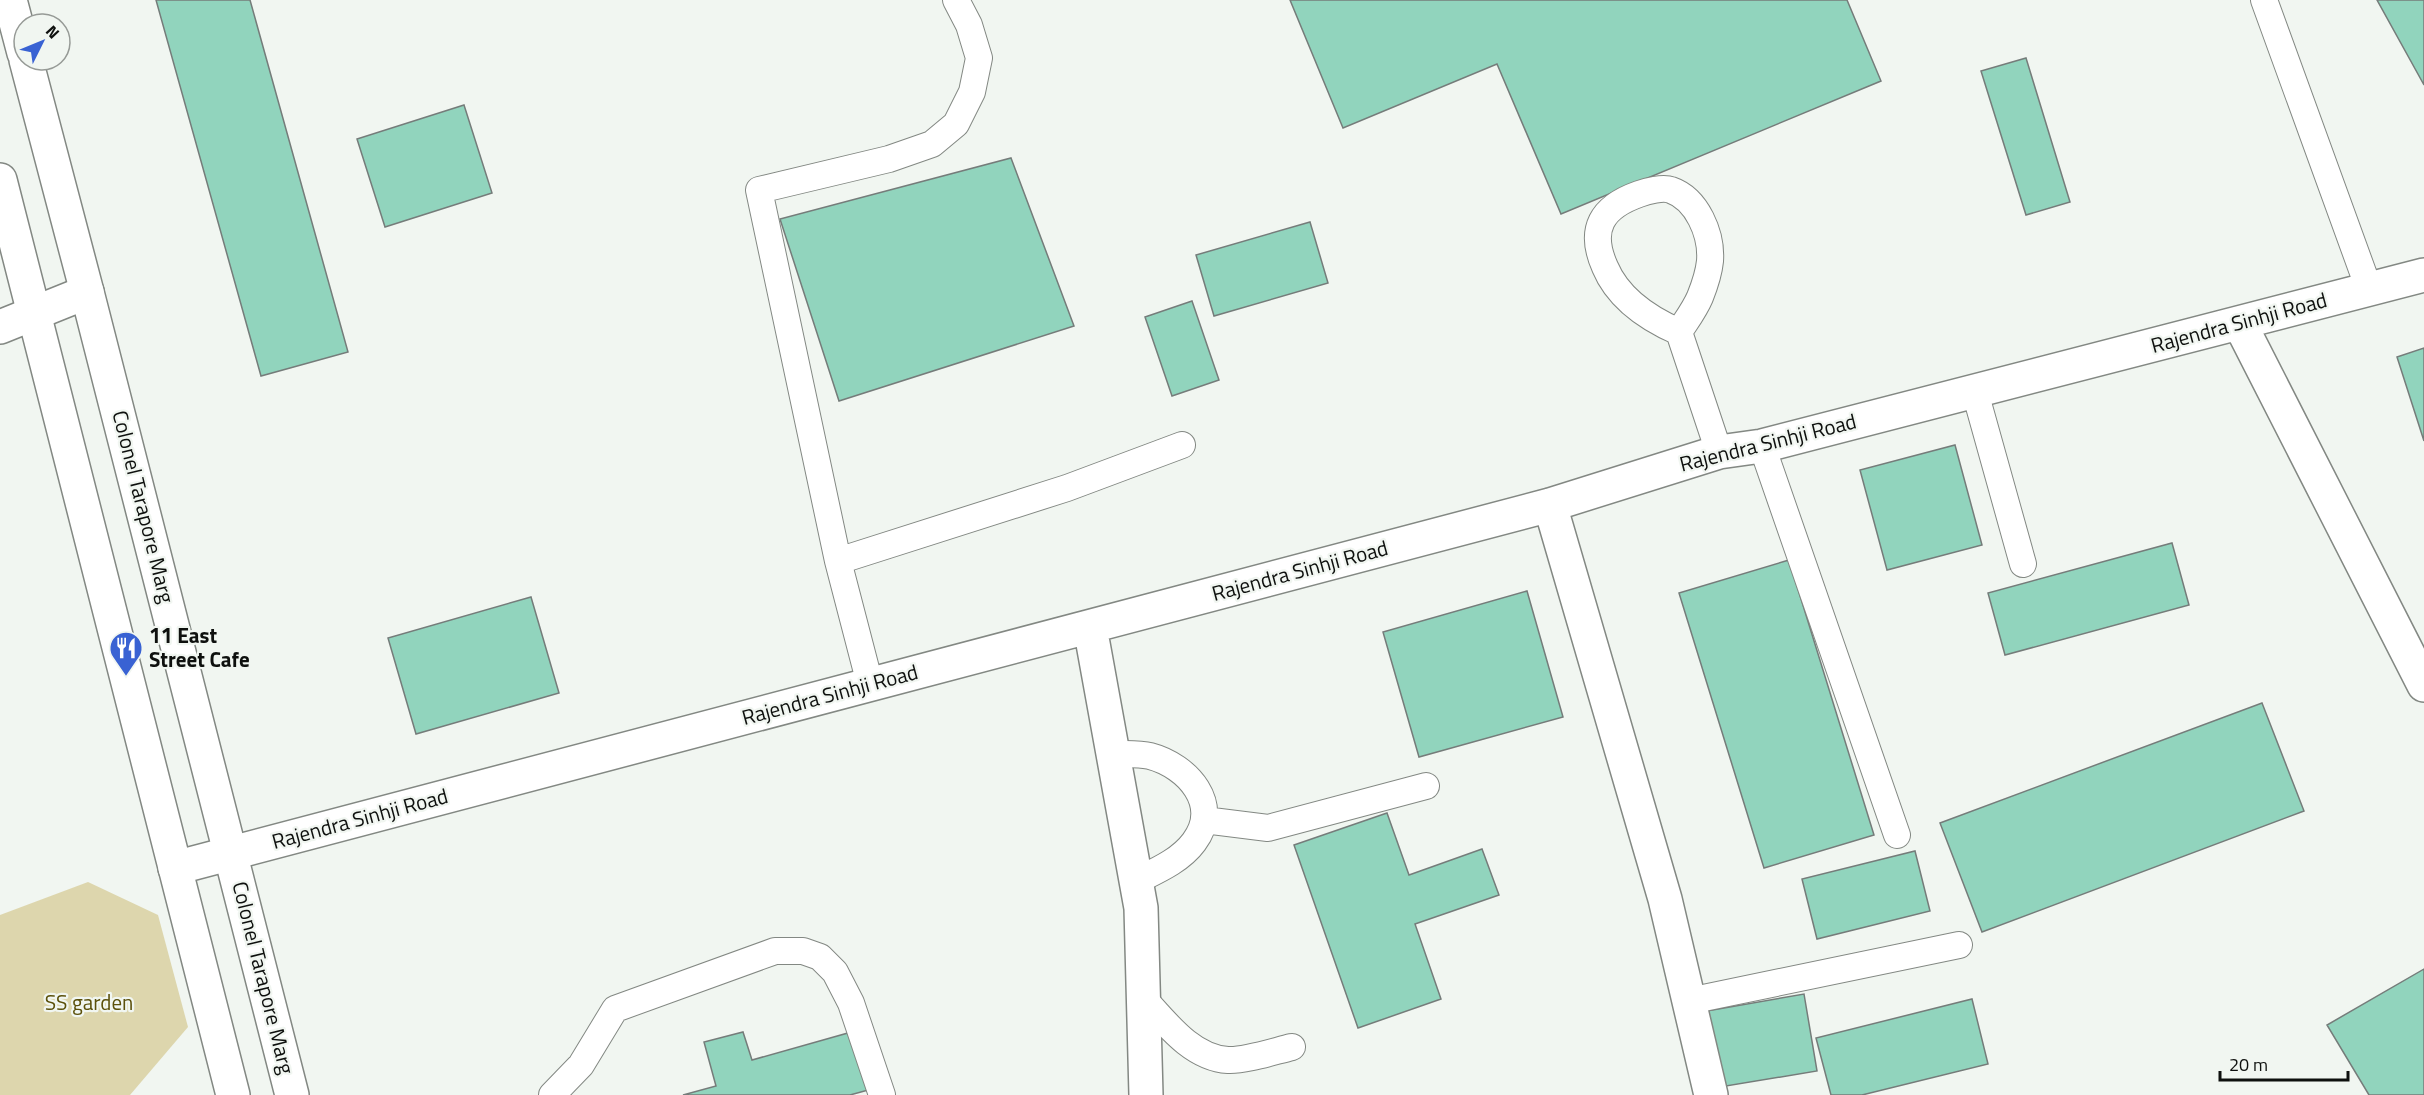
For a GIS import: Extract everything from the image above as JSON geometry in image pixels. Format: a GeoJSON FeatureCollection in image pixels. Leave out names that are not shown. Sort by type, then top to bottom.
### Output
{"type":"FeatureCollection","features":[{"type":"Feature","properties":{"kind":"street","name":"Colonel Tarapore Marg"},"geometry":{"type":"LineString","coordinates":[[29,72],[292,1095]]}},
{"type":"Feature","properties":{"kind":"street"},"geometry":{"type":"LineString","coordinates":[[0,180],[233,1095]]}},
{"type":"Feature","properties":{"kind":"street","name":"Rajendra Sinhji Road"},"geometry":{"type":"LineString","coordinates":[[175,868],[1550,506],[1719,452],[1762,446],[2424,275]]}},
{"type":"Feature","properties":{"kind":"street"},"geometry":{"type":"LineString","coordinates":[[0,327],[87,292]]}},
{"type":"Feature","properties":{"kind":"street"},"geometry":{"type":"LineString","coordinates":[[2240,324],[2424,685]]}},
{"type":"Feature","properties":{"kind":"street"},"geometry":{"type":"LineString","coordinates":[[1550,506],[1665,899],[1711,1095]]}},
{"type":"Feature","properties":{"kind":"street"},"geometry":{"type":"LineString","coordinates":[[1090,627],[1141,908],[1146,1095]]}},
{"type":"Feature","properties":{"kind":"lane"},"geometry":{"type":"LineString","coordinates":[[870,684],[838,561],[759,190],[889,159],[932,144],[956,124],[972,92],[979,58],[969,25],[956,0]]}},
{"type":"Feature","properties":{"kind":"lane"},"geometry":{"type":"LineString","coordinates":[[2264,0],[2369,290]]}},
{"type":"Feature","properties":{"kind":"lane"},"geometry":{"type":"LineString","coordinates":[[1679,332],[1700,297],[1710,261],[1706,236],[1698,212],[1685,197],[1668,189],[1643,192],[1621,201],[1605,214],[1598,235],[1597,249],[1607,271],[1623,294],[1659,323],[1679,332],[1719,452]]}},
{"type":"Feature","properties":{"kind":"lane"},"geometry":{"type":"LineString","coordinates":[[1975,392],[2023,564]]}},
{"type":"Feature","properties":{"kind":"lane"},"geometry":{"type":"LineString","coordinates":[[838,561],[1067,488],[1182,445]]}},
{"type":"Feature","properties":{"kind":"lane"},"geometry":{"type":"LineString","coordinates":[[1762,446],[1897,835]]}},
{"type":"Feature","properties":{"kind":"lane"},"geometry":{"type":"LineString","coordinates":[[1113,754],[1148,755],[1168,762],[1188,776],[1203,800],[1204,820],[1195,841],[1185,852],[1168,864],[1136,881]]}},
{"type":"Feature","properties":{"kind":"lane"},"geometry":{"type":"LineString","coordinates":[[1204,820],[1268,828],[1426,786]]}},
{"type":"Feature","properties":{"kind":"lane"},"geometry":{"type":"LineString","coordinates":[[1689,1001],[1959,945]]}},
{"type":"Feature","properties":{"kind":"lane"},"geometry":{"type":"LineString","coordinates":[[552,1095],[581,1065],[615,1009],[775,951],[803,951],[820,957],[835,972],[851,1003],[882,1095]]}},
{"type":"Feature","properties":{"kind":"lane"},"geometry":{"type":"LineString","coordinates":[[1143,999],[1200,1053],[1229,1060],[1292,1047]]}},
{"type":"Feature","properties":{"kind":"green space","name":"SS garden"},"geometry":{"type":"Polygon","coordinates":[[[88,882],[158,915],[188,1027],[130,1095],[0,1095],[0,915],[88,882]]]}},
{"type":"Feature","properties":{"kind":"building"},"geometry":{"type":"Polygon","coordinates":[[[156,0],[250,0],[348,352],[261,376],[156,0]]]}},
{"type":"Feature","properties":{"kind":"building"},"geometry":{"type":"Polygon","coordinates":[[[1290,0],[1847,0],[1881,81],[1561,214],[1497,64],[1343,128],[1290,0]]]}},
{"type":"Feature","properties":{"kind":"building"},"geometry":{"type":"Polygon","coordinates":[[[2377,0],[2424,0],[2424,85],[2377,0]]]}},
{"type":"Feature","properties":{"kind":"building"},"geometry":{"type":"Polygon","coordinates":[[[2026,58],[2070,202],[2026,215],[1981,71],[2026,58]]]}},
{"type":"Feature","properties":{"kind":"building"},"geometry":{"type":"Polygon","coordinates":[[[464,105],[492,193],[385,227],[357,139],[464,105]]]}},
{"type":"Feature","properties":{"kind":"building"},"geometry":{"type":"Polygon","coordinates":[[[1011,158],[1074,326],[839,401],[780,219],[1011,158]]]}},
{"type":"Feature","properties":{"kind":"building"},"geometry":{"type":"Polygon","coordinates":[[[1310,222],[1328,283],[1214,316],[1196,255],[1310,222]]]}},
{"type":"Feature","properties":{"kind":"building"},"geometry":{"type":"Polygon","coordinates":[[[1192,301],[1219,380],[1172,396],[1145,317],[1192,301]]]}},
{"type":"Feature","properties":{"kind":"building"},"geometry":{"type":"Polygon","coordinates":[[[2424,348],[2424,441],[2397,357],[2424,348]]]}},
{"type":"Feature","properties":{"kind":"building"},"geometry":{"type":"Polygon","coordinates":[[[1955,445],[1982,545],[1887,570],[1860,470],[1955,445]]]}},
{"type":"Feature","properties":{"kind":"building"},"geometry":{"type":"Polygon","coordinates":[[[2172,543],[2189,605],[2005,655],[1988,593],[2172,543]]]}},
{"type":"Feature","properties":{"kind":"building"},"geometry":{"type":"Polygon","coordinates":[[[1789,560],[1874,835],[1764,868],[1679,593],[1789,560]]]}},
{"type":"Feature","properties":{"kind":"building"},"geometry":{"type":"Polygon","coordinates":[[[1527,591],[1563,717],[1419,757],[1383,632],[1527,591]]]}},
{"type":"Feature","properties":{"kind":"building"},"geometry":{"type":"Polygon","coordinates":[[[531,597],[559,693],[416,734],[388,638],[531,597]]]}},
{"type":"Feature","properties":{"kind":"building"},"geometry":{"type":"Polygon","coordinates":[[[2262,703],[2304,811],[1982,932],[1940,823],[2262,703]]]}},
{"type":"Feature","properties":{"kind":"building"},"geometry":{"type":"Polygon","coordinates":[[[1387,813],[1409,875],[1482,849],[1499,895],[1415,924],[1441,999],[1358,1028],[1294,845],[1387,813]]]}},
{"type":"Feature","properties":{"kind":"building"},"geometry":{"type":"Polygon","coordinates":[[[1915,851],[1930,911],[1817,939],[1802,879],[1915,851]]]}},
{"type":"Feature","properties":{"kind":"building"},"geometry":{"type":"Polygon","coordinates":[[[2424,969],[2424,1095],[2369,1095],[2327,1025],[2424,969]]]}},
{"type":"Feature","properties":{"kind":"building"},"geometry":{"type":"Polygon","coordinates":[[[1804,994],[1817,1071],[1714,1088],[1701,1012],[1804,994]]]}},
{"type":"Feature","properties":{"kind":"building"},"geometry":{"type":"Polygon","coordinates":[[[1972,999],[1988,1064],[1862,1095],[1831,1095],[1816,1038],[1972,999]]]}},
{"type":"Feature","properties":{"kind":"building"},"geometry":{"type":"Polygon","coordinates":[[[855,1031],[872,1089],[850,1095],[683,1095],[716,1086],[704,1042],[743,1032],[752,1060],[855,1031]]]}},
{"type":"Feature","properties":{"kind":"place","name":"11 East Street Cafe"},"geometry":{"type":"Point","coordinates":[126,677]}}]}
